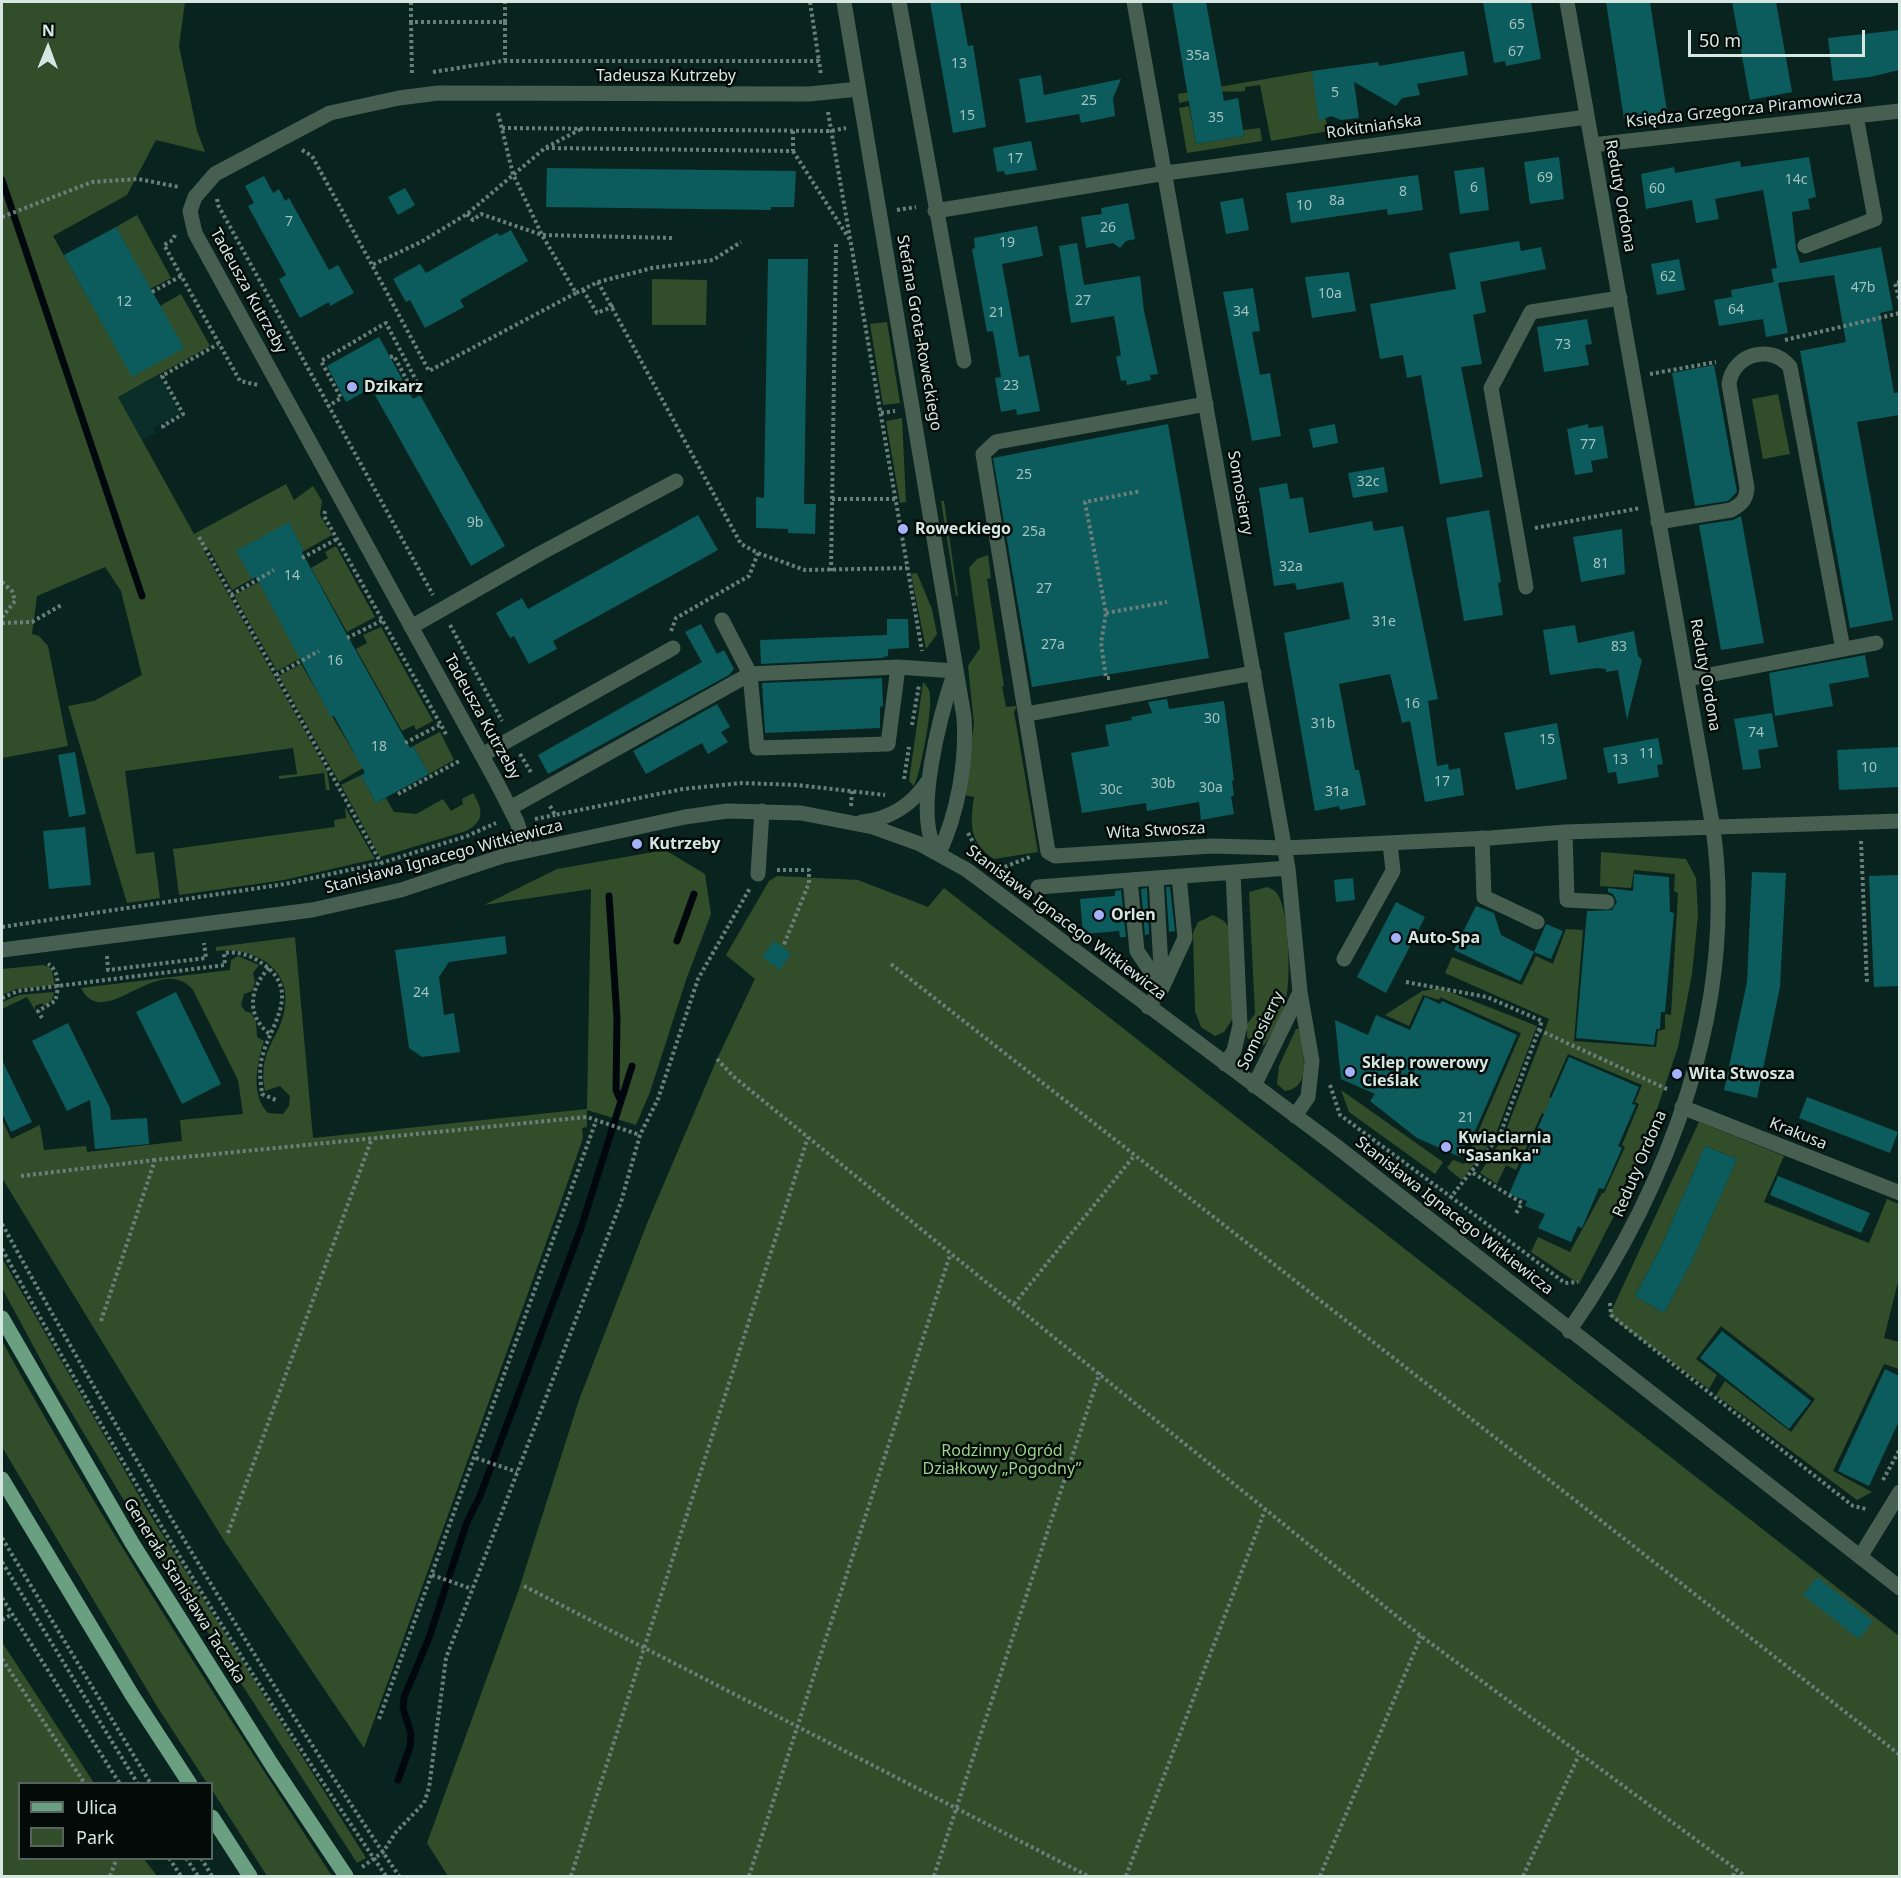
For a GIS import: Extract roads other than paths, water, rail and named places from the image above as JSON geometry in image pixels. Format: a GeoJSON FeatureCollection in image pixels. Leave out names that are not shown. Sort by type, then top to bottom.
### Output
{"type":"FeatureCollection","features":[{"type":"Feature","properties":{"kind":"main road","name":"Generała Stanisława Taczaka"},"geometry":{"type":"LineString","coordinates":[[2,1318],[132,1543],[272,1766],[351,1874]]}},
{"type":"Feature","properties":{"kind":"main road"},"geometry":{"type":"LineString","coordinates":[[2,1479],[132,1695],[189,1782]]}},
{"type":"Feature","properties":{"kind":"main road"},"geometry":{"type":"LineString","coordinates":[[213,1819],[250,1876]]}},
{"type":"Feature","properties":{"kind":"street","name":"Stefana Grota-Roweckiego"},"geometry":{"type":"LineString","coordinates":[[844,2],[963,708],[964,742],[952,822],[939,853]]}},
{"type":"Feature","properties":{"kind":"street"},"geometry":{"type":"LineString","coordinates":[[898,2],[928,209],[964,361]]}},
{"type":"Feature","properties":{"kind":"street","name":"Somosierry"},"geometry":{"type":"LineString","coordinates":[[1134,2],[1288,868],[1300,992],[1313,1071],[1308,1097],[1295,1116]]}},
{"type":"Feature","properties":{"kind":"street","name":"Reduty Ordona"},"geometry":{"type":"LineString","coordinates":[[1567,2],[1634,376],[1651,521],[1688,679],[1713,828],[1717,896],[1714,960],[1705,1026],[1684,1102],[1658,1171],[1632,1229],[1602,1282],[1569,1331]]}},
{"type":"Feature","properties":{"kind":"street","name":"Tadeusza Kutrzeby"},"geometry":{"type":"LineString","coordinates":[[526,850],[510,808],[482,755],[195,233],[190,211],[203,187],[215,174],[330,114],[420,95],[825,93],[859,89]]}},
{"type":"Feature","properties":{"kind":"street","name":"Księdza Grzegorza Piramowicza"},"geometry":{"type":"LineString","coordinates":[[1592,145],[1899,111]]}},
{"type":"Feature","properties":{"kind":"street"},"geometry":{"type":"LineString","coordinates":[[1805,246],[1875,219],[1856,116]]}},
{"type":"Feature","properties":{"kind":"street","name":"Rokitniańska"},"geometry":{"type":"LineString","coordinates":[[1166,173],[1587,117]]}},
{"type":"Feature","properties":{"kind":"street"},"geometry":{"type":"LineString","coordinates":[[928,209],[1166,173]]}},
{"type":"Feature","properties":{"kind":"street"},"geometry":{"type":"LineString","coordinates":[[1526,587],[1491,388],[1531,312],[1620,298]]}},
{"type":"Feature","properties":{"kind":"street"},"geometry":{"type":"LineString","coordinates":[[1651,521],[1731,510],[1746,497],[1746,475],[1729,384],[1731,373],[1737,364],[1747,358],[1776,356],[1790,367],[1843,649]]}},
{"type":"Feature","properties":{"kind":"street"},"geometry":{"type":"LineString","coordinates":[[1206,404],[996,442],[983,454],[1027,714],[1254,673]]}},
{"type":"Feature","properties":{"kind":"street"},"geometry":{"type":"LineString","coordinates":[[411,627],[676,481]]}},
{"type":"Feature","properties":{"kind":"street"},"geometry":{"type":"LineString","coordinates":[[722,620],[750,674],[757,748],[888,744],[898,667]]}},
{"type":"Feature","properties":{"kind":"street"},"geometry":{"type":"LineString","coordinates":[[1688,679],[1875,643]]}},
{"type":"Feature","properties":{"kind":"street"},"geometry":{"type":"LineString","coordinates":[[482,755],[673,648]]}},
{"type":"Feature","properties":{"kind":"street"},"geometry":{"type":"LineString","coordinates":[[510,808],[750,674],[898,667],[955,671]]}},
{"type":"Feature","properties":{"kind":"street","name":"Stefana Grota-Roweckiego"},"geometry":{"type":"LineString","coordinates":[[939,853],[929,830],[928,781],[955,671]]}},
{"type":"Feature","properties":{"kind":"street","name":"Wita Stwosza"},"geometry":{"type":"LineString","coordinates":[[1027,714],[1048,852],[1055,856],[1212,846],[1285,848],[1565,832],[1899,821]]}},
{"type":"Feature","properties":{"kind":"street","name":"Stefana Grota-Roweckiego"},"geometry":{"type":"LineString","coordinates":[[848,821],[869,821],[899,810],[915,798],[928,781]]}},
{"type":"Feature","properties":{"kind":"street"},"geometry":{"type":"LineString","coordinates":[[758,872],[762,810]]}},
{"type":"Feature","properties":{"kind":"street","name":"Stanisława Ignacego Witkiewicza"},"geometry":{"type":"LineString","coordinates":[[2,950],[201,925],[359,901],[526,850],[691,816],[762,810],[801,813],[888,831],[939,853],[975,876],[1476,1254],[1569,1331],[1899,1588]]}},
{"type":"Feature","properties":{"kind":"street"},"geometry":{"type":"LineString","coordinates":[[1565,832],[1568,906],[1607,902]]}},
{"type":"Feature","properties":{"kind":"street"},"geometry":{"type":"LineString","coordinates":[[1482,838],[1484,897],[1537,922]]}},
{"type":"Feature","properties":{"kind":"street"},"geometry":{"type":"LineString","coordinates":[[1344,959],[1393,871],[1390,843]]}},
{"type":"Feature","properties":{"kind":"street"},"geometry":{"type":"LineString","coordinates":[[1038,887],[1288,868]]}},
{"type":"Feature","properties":{"kind":"street"},"geometry":{"type":"LineString","coordinates":[[1225,1064],[1234,1051],[1240,1025],[1233,872]]}},
{"type":"Feature","properties":{"kind":"street"},"geometry":{"type":"LineString","coordinates":[[1148,1007],[1162,988],[1185,938],[1179,876]]}},
{"type":"Feature","properties":{"kind":"street"},"geometry":{"type":"LineString","coordinates":[[1156,878],[1162,988]]}},
{"type":"Feature","properties":{"kind":"street"},"geometry":{"type":"LineString","coordinates":[[1131,880],[1137,951],[1162,988]]}},
{"type":"Feature","properties":{"kind":"street","name":"Somosierry"},"geometry":{"type":"LineString","coordinates":[[1254,1086],[1300,992]]}},
{"type":"Feature","properties":{"kind":"street","name":"Krakusa"},"geometry":{"type":"LineString","coordinates":[[1684,1102],[1899,1193]]}},
{"type":"Feature","properties":{"kind":"street"},"geometry":{"type":"LineString","coordinates":[[1860,1557],[1899,1492]]}},
{"type":"Feature","properties":{"kind":"waterway"},"geometry":{"type":"LineString","coordinates":[[2,180],[142,596]]}},
{"type":"Feature","properties":{"kind":"waterway"},"geometry":{"type":"LineString","coordinates":[[677,941],[694,894]]}},
{"type":"Feature","properties":{"kind":"waterway"},"geometry":{"type":"LineString","coordinates":[[609,896],[617,1018],[616,1090],[620,1099]]}},
{"type":"Feature","properties":{"kind":"waterway"},"geometry":{"type":"LineString","coordinates":[[398,1780],[410,1747],[411,1734],[403,1708],[404,1697],[429,1638],[467,1522],[480,1496],[581,1228],[632,1066]]}},
{"type":"Feature","properties":{"kind":"place","name":"Dzikarz"},"geometry":{"type":"Point","coordinates":[352,387]}},
{"type":"Feature","properties":{"kind":"place","name":"Roweckiego"},"geometry":{"type":"Point","coordinates":[903,529]}},
{"type":"Feature","properties":{"kind":"place","name":"Kutrzeby"},"geometry":{"type":"Point","coordinates":[637,844]}},
{"type":"Feature","properties":{"kind":"place","name":"Orlen"},"geometry":{"type":"Point","coordinates":[1099,915]}},
{"type":"Feature","properties":{"kind":"place","name":"Auto-Spa"},"geometry":{"type":"Point","coordinates":[1396,938]}},
{"type":"Feature","properties":{"kind":"place","name":"Sklep rowerowy Cieślak"},"geometry":{"type":"Point","coordinates":[1350,1072]}},
{"type":"Feature","properties":{"kind":"place","name":"Wita Stwosza"},"geometry":{"type":"Point","coordinates":[1677,1074]}},
{"type":"Feature","properties":{"kind":"place","name":"Kwiaciarnia \"Sasanka\""},"geometry":{"type":"Point","coordinates":[1446,1147]}},
{"type":"Feature","properties":{"kind":"park label","name":"Rodzinny Ogród Działkowy „Pogodny”"},"geometry":{"type":"Point","coordinates":[1002,1460]}}]}
